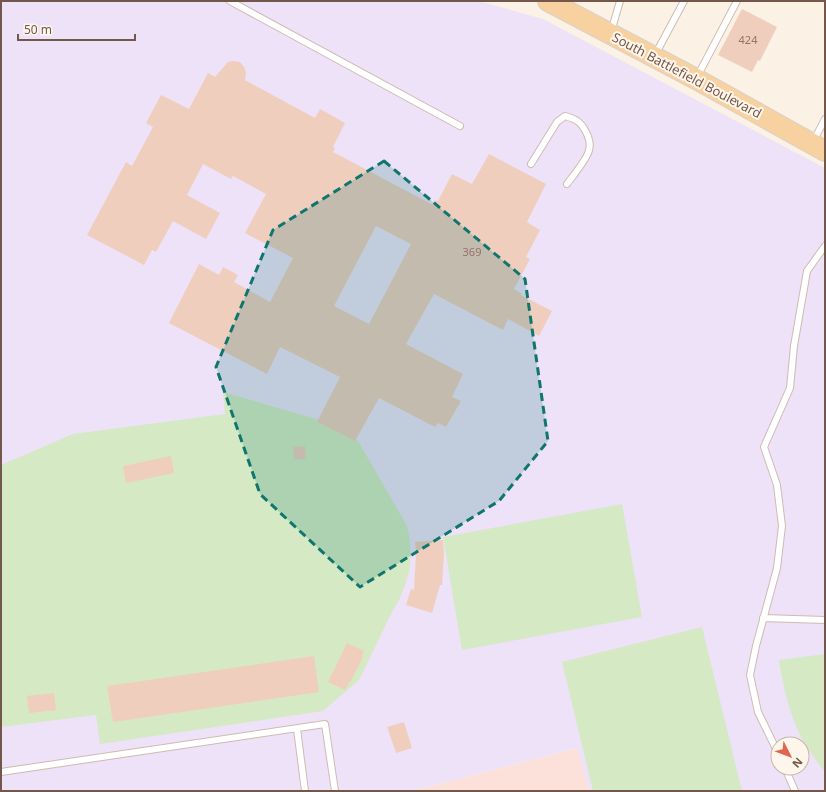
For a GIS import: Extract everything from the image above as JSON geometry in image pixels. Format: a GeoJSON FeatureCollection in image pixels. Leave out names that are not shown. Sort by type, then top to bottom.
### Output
{"type":"FeatureCollection","features":[{"type":"Feature","properties":{"kind":"main road","name":"South Battlefield Boulevard"},"geometry":{"type":"LineString","coordinates":[[548,1],[696,79],[819,147]]}},
{"type":"Feature","properties":{"kind":"lane"},"geometry":{"type":"LineString","coordinates":[[230,1],[460,126]]}},
{"type":"Feature","properties":{"kind":"lane"},"geometry":{"type":"LineString","coordinates":[[610,34],[620,1]]}},
{"type":"Feature","properties":{"kind":"lane"},"geometry":{"type":"LineString","coordinates":[[654,57],[684,1]]}},
{"type":"Feature","properties":{"kind":"lane"},"geometry":{"type":"LineString","coordinates":[[696,79],[737,1]]}},
{"type":"Feature","properties":{"kind":"lane"},"geometry":{"type":"LineString","coordinates":[[531,164],[558,122],[565,116],[573,118],[583,124],[590,138],[589,151],[567,184]]}},
{"type":"Feature","properties":{"kind":"lane"},"geometry":{"type":"LineString","coordinates":[[819,147],[825,119]]}},
{"type":"Feature","properties":{"kind":"lane"},"geometry":{"type":"LineString","coordinates":[[770,737],[758,712],[750,675],[756,646],[777,568],[782,526],[777,485],[764,447],[790,388],[794,346],[807,270],[825,246]]}},
{"type":"Feature","properties":{"kind":"lane"},"geometry":{"type":"LineString","coordinates":[[764,618],[825,620]]}},
{"type":"Feature","properties":{"kind":"lane"},"geometry":{"type":"LineString","coordinates":[[1,772],[325,724],[335,791]]}},
{"type":"Feature","properties":{"kind":"lane"},"geometry":{"type":"LineString","coordinates":[[298,729],[305,791]]}},
{"type":"Feature","properties":{"kind":"lane"},"geometry":{"type":"LineString","coordinates":[[788,776],[795,791]]}},
{"type":"Feature","properties":{"kind":"highlighted area"},"geometry":{"type":"Polygon","coordinates":[[[384,161],[525,279],[548,441],[499,501],[360,587],[260,494],[216,367],[273,230],[384,161]]]}},
{"type":"Feature","properties":{"kind":"shaded area"},"geometry":{"type":"Polygon","coordinates":[[[1,1],[479,1],[543,19],[825,168],[825,791],[589,791],[577,748],[412,791],[1,791],[1,1]]]}},
{"type":"Feature","properties":{"kind":"shaded area"},"geometry":{"type":"Polygon","coordinates":[[[578,748],[589,791],[412,791],[451,781],[578,748]]]}},
{"type":"Feature","properties":{"kind":"green space"},"geometry":{"type":"Polygon","coordinates":[[[223,392],[316,419],[358,441],[406,524],[409,534],[411,555],[409,572],[399,600],[359,680],[323,711],[100,744],[96,715],[1,727],[1,465],[73,434],[225,414],[223,392]]]}},
{"type":"Feature","properties":{"kind":"green space"},"geometry":{"type":"Polygon","coordinates":[[[622,504],[642,617],[462,650],[443,537],[622,504]]]}},
{"type":"Feature","properties":{"kind":"green space"},"geometry":{"type":"Polygon","coordinates":[[[702,627],[742,791],[593,791],[562,662],[702,627]]]}},
{"type":"Feature","properties":{"kind":"green space"},"geometry":{"type":"Polygon","coordinates":[[[825,654],[825,772],[810,751],[810,736],[801,736],[794,722],[785,691],[779,660],[825,654]]]}},
{"type":"Feature","properties":{"kind":"building"},"geometry":{"type":"Polygon","coordinates":[[[742,9],[777,27],[760,61],[758,60],[752,72],[718,55],[742,9]]]}},
{"type":"Feature","properties":{"kind":"building"},"geometry":{"type":"Polygon","coordinates":[[[228,62],[240,62],[246,72],[245,80],[315,118],[320,109],[345,123],[333,147],[335,148],[333,152],[433,205],[435,200],[438,201],[452,174],[472,184],[489,154],[546,184],[527,222],[540,230],[526,257],[530,259],[514,289],[522,294],[521,295],[552,311],[539,336],[508,319],[503,330],[434,294],[406,344],[463,374],[452,397],[461,401],[446,427],[438,423],[435,427],[379,398],[355,441],[317,422],[340,377],[280,347],[267,374],[169,323],[199,264],[219,275],[223,267],[238,275],[234,282],[270,302],[293,258],[245,233],[266,194],[233,176],[231,179],[203,164],[187,195],[220,213],[206,239],[173,221],[156,252],[152,250],[144,265],[87,235],[126,162],[132,166],[153,127],[146,123],[161,95],[189,109],[208,73],[215,77],[228,62]],[[376,226],[334,306],[369,324],[411,244],[376,226]]]}},
{"type":"Feature","properties":{"kind":"building"},"geometry":{"type":"Polygon","coordinates":[[[305,446],[306,459],[294,460],[293,447],[305,446]]]}},
{"type":"Feature","properties":{"kind":"building"},"geometry":{"type":"Polygon","coordinates":[[[171,456],[174,473],[126,483],[123,466],[171,456]]]}},
{"type":"Feature","properties":{"kind":"building"},"geometry":{"type":"Polygon","coordinates":[[[443,540],[444,553],[442,585],[440,585],[432,613],[406,605],[411,589],[414,590],[416,554],[415,542],[443,540]]]}},
{"type":"Feature","properties":{"kind":"building"},"geometry":{"type":"Polygon","coordinates":[[[347,643],[364,651],[363,657],[345,690],[328,682],[347,643]]]}},
{"type":"Feature","properties":{"kind":"building"},"geometry":{"type":"Polygon","coordinates":[[[314,656],[319,692],[113,722],[107,686],[314,656]]]}},
{"type":"Feature","properties":{"kind":"building"},"geometry":{"type":"Polygon","coordinates":[[[54,693],[56,710],[29,713],[27,696],[54,693]]]}},
{"type":"Feature","properties":{"kind":"building"},"geometry":{"type":"Polygon","coordinates":[[[404,722],[412,748],[396,753],[387,727],[404,722]]]}}]}
